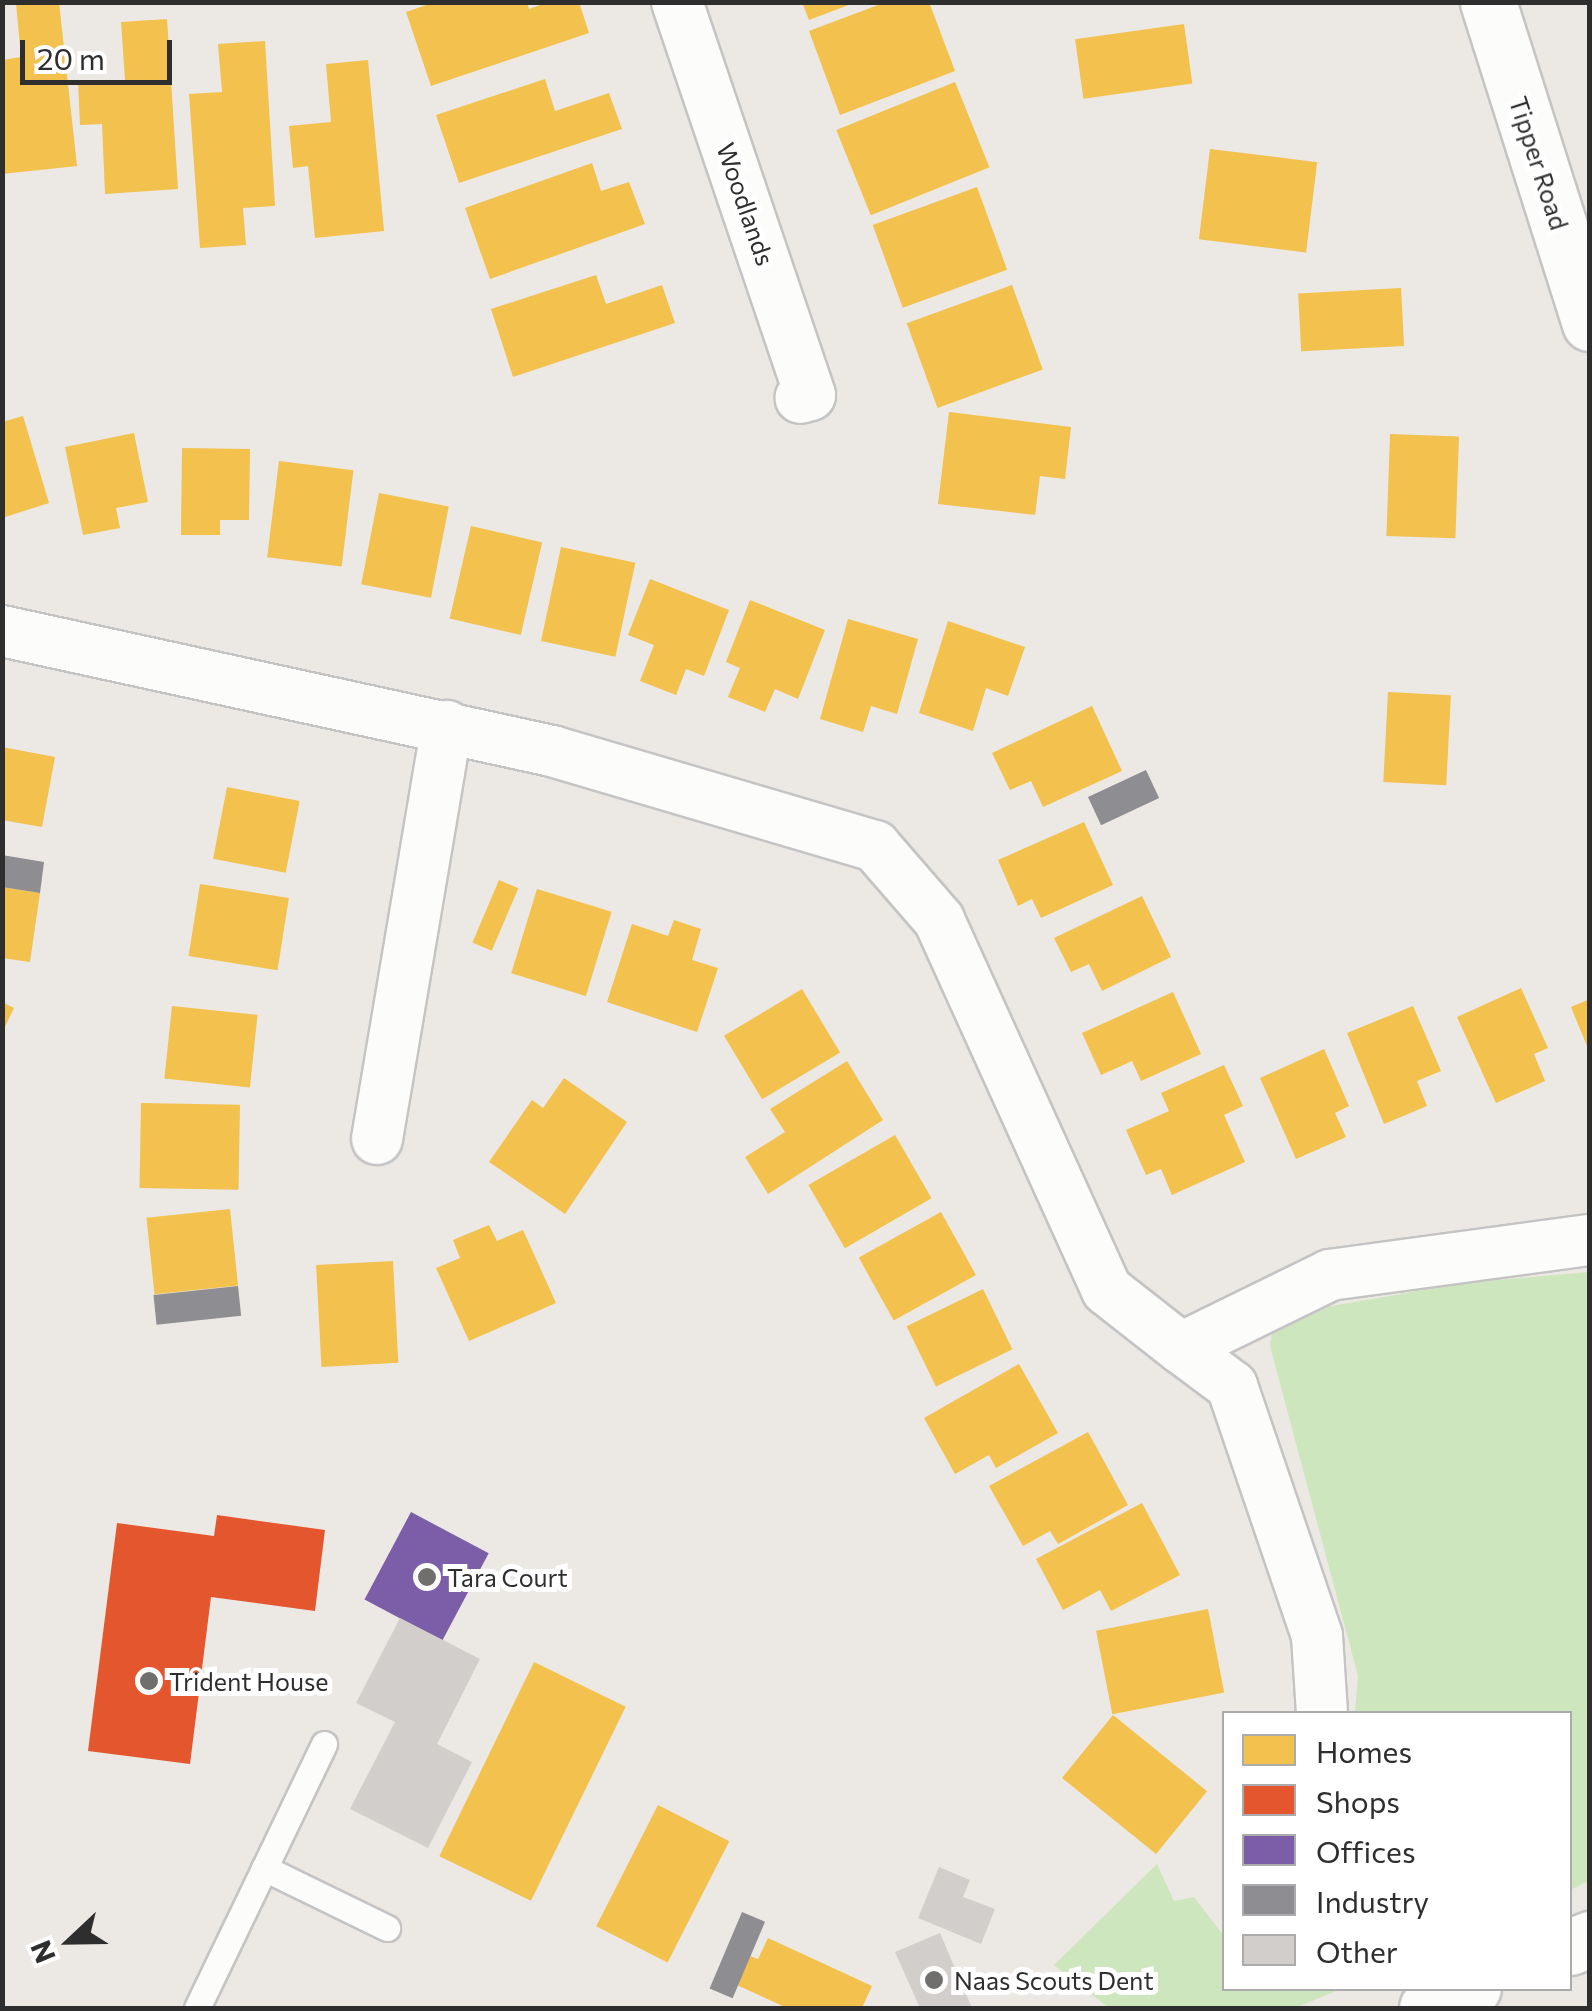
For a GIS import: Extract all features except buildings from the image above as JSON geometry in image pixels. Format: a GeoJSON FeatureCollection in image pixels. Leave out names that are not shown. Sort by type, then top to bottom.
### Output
{"type":"FeatureCollection","features":[{"type":"Feature","properties":{"kind":"street","name":"Woodlands"},"geometry":{"type":"LineString","coordinates":[[677,2],[810,395],[800,398]]}},
{"type":"Feature","properties":{"kind":"street","name":"Tipper Road"},"geometry":{"type":"LineString","coordinates":[[1488,2],[1590,323]]}},
{"type":"Feature","properties":{"kind":"street"},"geometry":{"type":"LineString","coordinates":[[2,631],[552,751],[875,846],[938,920],[1107,1290],[1232,1386],[1317,1636],[1322,1711]]}},
{"type":"Feature","properties":{"kind":"street"},"geometry":{"type":"LineString","coordinates":[[377,1140],[447,726]]}},
{"type":"Feature","properties":{"kind":"street"},"geometry":{"type":"LineString","coordinates":[[1181,1348],[1330,1275],[1590,1240]]}},
{"type":"Feature","properties":{"kind":"street"},"geometry":{"type":"LineString","coordinates":[[1426,2008],[1466,1991]]}},
{"type":"Feature","properties":{"kind":"lane"},"geometry":{"type":"LineString","coordinates":[[202,2007],[324,1744]]}},
{"type":"Feature","properties":{"kind":"lane"},"geometry":{"type":"LineString","coordinates":[[264,1868],[386,1928]]}},
{"type":"Feature","properties":{"kind":"green space"},"geometry":{"type":"Polygon","coordinates":[[[1589,1272],[1589,1881],[1572,1889],[1572,1711],[1355,1711],[1358,1676],[1270,1346],[1273,1324],[1309,1310],[1464,1283],[1589,1272]]]}},
{"type":"Feature","properties":{"kind":"green space"},"geometry":{"type":"Polygon","coordinates":[[[1157,1864],[1174,1901],[1194,1897],[1222,1933],[1222,1991],[1336,1991],[1295,2008],[1109,2008],[1054,1965],[1157,1864]]]}},
{"type":"Feature","properties":{"kind":"place","name":"Tara Court"},"geometry":{"type":"Point","coordinates":[427,1577]}},
{"type":"Feature","properties":{"kind":"place","name":"Trident House"},"geometry":{"type":"Point","coordinates":[149,1681]}},
{"type":"Feature","properties":{"kind":"place","name":"Naas Scouts Dent"},"geometry":{"type":"Point","coordinates":[934,1980]}}]}
